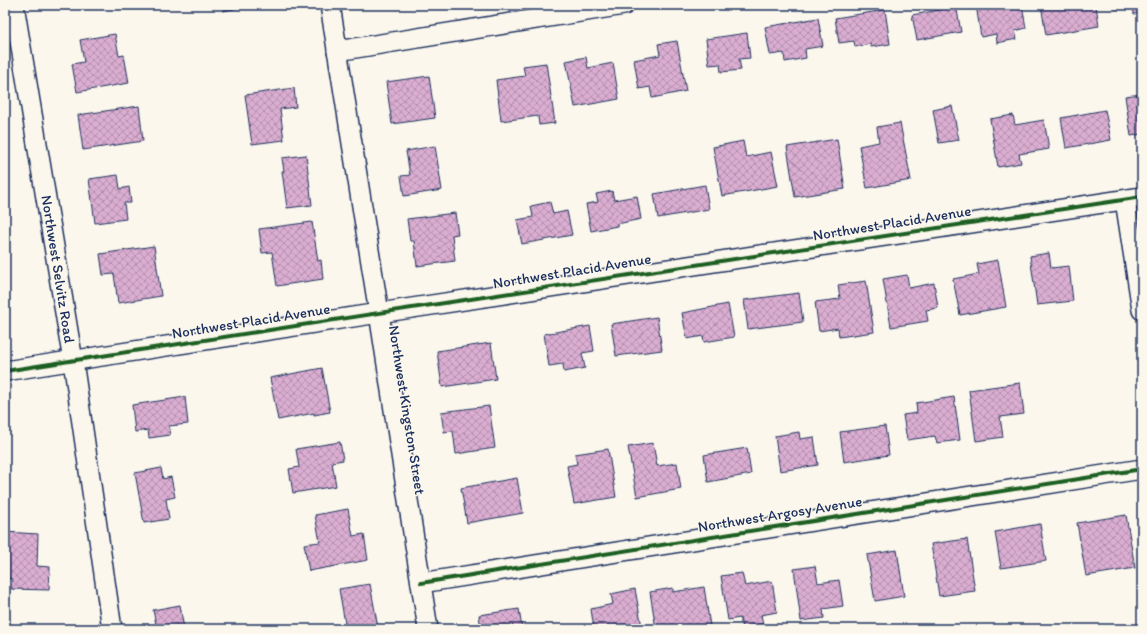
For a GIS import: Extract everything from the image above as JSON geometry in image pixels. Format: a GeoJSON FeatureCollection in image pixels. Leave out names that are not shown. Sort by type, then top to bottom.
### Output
{"type":"FeatureCollection","features":[{"type":"Feature","properties":{"kind":"street","name":"Northwest Selvitz Road"},"geometry":{"type":"LineString","coordinates":[[14,5],[73,361],[109,629]]}},
{"type":"Feature","properties":{"kind":"street","name":"Northwest Kingston Street"},"geometry":{"type":"LineString","coordinates":[[330,5],[380,313],[428,629]]}},
{"type":"Feature","properties":{"kind":"street"},"geometry":{"type":"LineString","coordinates":[[337,51],[624,5]]}},
{"type":"Feature","properties":{"kind":"street","name":"Northwest Placid Avenue"},"geometry":{"type":"LineString","coordinates":[[5,371],[1134,198]]}},
{"type":"Feature","properties":{"kind":"street"},"geometry":{"type":"LineString","coordinates":[[1134,198],[1142,310]]}},
{"type":"Feature","properties":{"kind":"street","name":"Northwest Argosy Avenue"},"geometry":{"type":"LineString","coordinates":[[421,583],[1142,469]]}},
{"type":"Feature","properties":{"kind":"building"},"geometry":{"type":"Polygon","coordinates":[[[222,5],[254,5],[223,11],[222,5]]]}},
{"type":"Feature","properties":{"kind":"building"},"geometry":{"type":"Polygon","coordinates":[[[938,5],[956,5],[961,32],[917,40],[912,15],[939,10],[938,5]]]}},
{"type":"Feature","properties":{"kind":"building"},"geometry":{"type":"Polygon","coordinates":[[[976,5],[1022,5],[1026,28],[1015,31],[1017,39],[997,43],[996,34],[981,37],[976,5]]]}},
{"type":"Feature","properties":{"kind":"building"},"geometry":{"type":"Polygon","coordinates":[[[1041,5],[1096,5],[1099,26],[1046,35],[1041,5]]]}},
{"type":"Feature","properties":{"kind":"building"},"geometry":{"type":"Polygon","coordinates":[[[1114,5],[1142,5],[1142,13],[1134,14],[1133,6],[1115,9],[1114,5]]]}},
{"type":"Feature","properties":{"kind":"building"},"geometry":{"type":"Polygon","coordinates":[[[885,10],[890,44],[871,47],[871,44],[855,47],[854,41],[839,43],[835,18],[885,10]]]}},
{"type":"Feature","properties":{"kind":"building"},"geometry":{"type":"Polygon","coordinates":[[[818,18],[823,46],[805,49],[806,58],[785,62],[784,53],[770,55],[765,27],[818,18]]]}},
{"type":"Feature","properties":{"kind":"building"},"geometry":{"type":"Polygon","coordinates":[[[747,33],[750,58],[739,59],[741,70],[721,72],[720,64],[709,65],[706,39],[747,33]]]}},
{"type":"Feature","properties":{"kind":"building"},"geometry":{"type":"Polygon","coordinates":[[[115,34],[119,56],[124,55],[129,83],[77,92],[72,64],[84,62],[80,40],[115,34]]]}},
{"type":"Feature","properties":{"kind":"building"},"geometry":{"type":"Polygon","coordinates":[[[677,41],[686,91],[652,98],[650,87],[639,89],[634,60],[660,55],[658,44],[677,41]]]}},
{"type":"Feature","properties":{"kind":"building"},"geometry":{"type":"Polygon","coordinates":[[[586,57],[588,68],[613,63],[619,99],[575,107],[566,61],[586,57]]]}},
{"type":"Feature","properties":{"kind":"building"},"geometry":{"type":"Polygon","coordinates":[[[546,63],[555,123],[539,125],[538,116],[501,121],[496,80],[525,76],[523,66],[546,63]]]}},
{"type":"Feature","properties":{"kind":"building"},"geometry":{"type":"Polygon","coordinates":[[[429,76],[435,118],[392,124],[386,82],[429,76]]]}},
{"type":"Feature","properties":{"kind":"building"},"geometry":{"type":"Polygon","coordinates":[[[294,88],[296,107],[280,109],[284,140],[252,144],[245,95],[294,88]]]}},
{"type":"Feature","properties":{"kind":"building"},"geometry":{"type":"Polygon","coordinates":[[[1142,94],[1142,134],[1131,136],[1125,96],[1142,94]]]}},
{"type":"Feature","properties":{"kind":"building"},"geometry":{"type":"Polygon","coordinates":[[[139,106],[143,141],[83,150],[78,115],[139,106]]]}},
{"type":"Feature","properties":{"kind":"building"},"geometry":{"type":"Polygon","coordinates":[[[952,106],[959,140],[939,143],[933,110],[952,106]]]}},
{"type":"Feature","properties":{"kind":"building"},"geometry":{"type":"Polygon","coordinates":[[[1105,110],[1111,140],[1066,148],[1061,118],[1105,110]]]}},
{"type":"Feature","properties":{"kind":"building"},"geometry":{"type":"Polygon","coordinates":[[[1013,115],[1015,125],[1044,120],[1049,149],[1019,154],[1021,163],[998,167],[990,119],[1013,115]]]}},
{"type":"Feature","properties":{"kind":"building"},"geometry":{"type":"Polygon","coordinates":[[[900,123],[911,180],[867,188],[859,146],[879,142],[877,127],[900,123]]]}},
{"type":"Feature","properties":{"kind":"building"},"geometry":{"type":"Polygon","coordinates":[[[837,139],[845,189],[795,197],[787,147],[837,139]]]}},
{"type":"Feature","properties":{"kind":"building"},"geometry":{"type":"Polygon","coordinates":[[[743,141],[746,157],[771,152],[778,186],[722,196],[713,147],[743,141]]]}},
{"type":"Feature","properties":{"kind":"building"},"geometry":{"type":"Polygon","coordinates":[[[435,146],[442,190],[404,196],[401,176],[410,175],[406,151],[435,146]]]}},
{"type":"Feature","properties":{"kind":"building"},"geometry":{"type":"Polygon","coordinates":[[[306,155],[312,205],[287,208],[282,171],[284,171],[282,158],[306,155]]]}},
{"type":"Feature","properties":{"kind":"building"},"geometry":{"type":"Polygon","coordinates":[[[118,175],[120,189],[129,187],[131,203],[124,203],[126,219],[95,223],[89,179],[118,175]]]}},
{"type":"Feature","properties":{"kind":"building"},"geometry":{"type":"Polygon","coordinates":[[[705,185],[709,209],[658,218],[654,194],[705,185]]]}},
{"type":"Feature","properties":{"kind":"building"},"geometry":{"type":"Polygon","coordinates":[[[612,191],[614,200],[637,196],[641,219],[617,224],[617,226],[591,231],[586,204],[598,202],[596,194],[612,191]]]}},
{"type":"Feature","properties":{"kind":"building"},"geometry":{"type":"Polygon","coordinates":[[[550,202],[553,214],[567,211],[572,235],[522,244],[517,220],[533,217],[531,206],[550,202]]]}},
{"type":"Feature","properties":{"kind":"building"},"geometry":{"type":"Polygon","coordinates":[[[455,213],[458,234],[452,235],[455,261],[417,266],[414,241],[410,241],[407,219],[455,213]]]}},
{"type":"Feature","properties":{"kind":"building"},"geometry":{"type":"Polygon","coordinates":[[[312,222],[318,261],[321,260],[323,279],[277,286],[272,252],[262,253],[259,229],[312,222]]]}},
{"type":"Feature","properties":{"kind":"building"},"geometry":{"type":"Polygon","coordinates":[[[154,246],[161,296],[118,303],[114,274],[103,275],[100,254],[154,246]]]}},
{"type":"Feature","properties":{"kind":"building"},"geometry":{"type":"Polygon","coordinates":[[[1049,253],[1051,268],[1069,266],[1073,301],[1037,305],[1030,256],[1049,253]]]}},
{"type":"Feature","properties":{"kind":"building"},"geometry":{"type":"Polygon","coordinates":[[[998,260],[1006,307],[960,315],[953,279],[979,274],[977,264],[998,260]]]}},
{"type":"Feature","properties":{"kind":"building"},"geometry":{"type":"Polygon","coordinates":[[[907,275],[909,288],[934,283],[938,308],[926,310],[928,321],[891,327],[883,279],[907,275]]]}},
{"type":"Feature","properties":{"kind":"building"},"geometry":{"type":"Polygon","coordinates":[[[866,281],[874,332],[839,337],[838,328],[819,331],[815,302],[840,299],[838,285],[866,281]]]}},
{"type":"Feature","properties":{"kind":"building"},"geometry":{"type":"Polygon","coordinates":[[[799,293],[803,322],[748,329],[744,300],[799,293]]]}},
{"type":"Feature","properties":{"kind":"building"},"geometry":{"type":"Polygon","coordinates":[[[728,304],[734,337],[704,342],[703,336],[687,339],[682,313],[728,304]]]}},
{"type":"Feature","properties":{"kind":"building"},"geometry":{"type":"Polygon","coordinates":[[[5,307],[8,324],[5,325],[5,307]]]}},
{"type":"Feature","properties":{"kind":"building"},"geometry":{"type":"Polygon","coordinates":[[[657,317],[662,350],[616,356],[611,324],[657,317]]]}},
{"type":"Feature","properties":{"kind":"building"},"geometry":{"type":"Polygon","coordinates":[[[590,326],[594,351],[582,353],[585,368],[564,372],[563,364],[549,366],[544,334],[590,326]]]}},
{"type":"Feature","properties":{"kind":"building"},"geometry":{"type":"Polygon","coordinates":[[[491,343],[496,379],[442,387],[437,351],[491,343]]]}},
{"type":"Feature","properties":{"kind":"building"},"geometry":{"type":"Polygon","coordinates":[[[322,368],[330,412],[314,415],[314,413],[278,420],[270,378],[322,368]]]}},
{"type":"Feature","properties":{"kind":"building"},"geometry":{"type":"Polygon","coordinates":[[[1020,383],[1024,414],[1000,417],[1003,437],[976,441],[969,390],[1020,383]]]}},
{"type":"Feature","properties":{"kind":"building"},"geometry":{"type":"Polygon","coordinates":[[[185,397],[188,424],[169,426],[170,435],[149,438],[148,430],[135,432],[132,405],[185,397]]]}},
{"type":"Feature","properties":{"kind":"building"},"geometry":{"type":"Polygon","coordinates":[[[954,397],[960,440],[937,443],[935,436],[907,440],[903,415],[917,413],[916,403],[954,397]]]}},
{"type":"Feature","properties":{"kind":"building"},"geometry":{"type":"Polygon","coordinates":[[[489,406],[495,448],[456,454],[453,431],[444,432],[441,412],[489,406]]]}},
{"type":"Feature","properties":{"kind":"building"},"geometry":{"type":"Polygon","coordinates":[[[885,426],[889,455],[844,462],[840,432],[885,426]]]}},
{"type":"Feature","properties":{"kind":"building"},"geometry":{"type":"Polygon","coordinates":[[[799,432],[800,439],[814,437],[818,465],[780,471],[775,436],[799,432]]]}},
{"type":"Feature","properties":{"kind":"building"},"geometry":{"type":"Polygon","coordinates":[[[340,442],[343,460],[332,462],[336,486],[293,493],[289,469],[299,467],[296,449],[340,442]]]}},
{"type":"Feature","properties":{"kind":"building"},"geometry":{"type":"Polygon","coordinates":[[[653,443],[657,466],[677,463],[681,489],[637,497],[628,447],[653,443]]]}},
{"type":"Feature","properties":{"kind":"building"},"geometry":{"type":"Polygon","coordinates":[[[747,448],[751,474],[708,482],[704,455],[747,448]]]}},
{"type":"Feature","properties":{"kind":"building"},"geometry":{"type":"Polygon","coordinates":[[[608,449],[616,497],[574,504],[567,466],[577,464],[575,454],[608,449]]]}},
{"type":"Feature","properties":{"kind":"building"},"geometry":{"type":"Polygon","coordinates":[[[161,468],[163,479],[171,477],[175,497],[166,499],[169,519],[144,523],[135,473],[161,468]]]}},
{"type":"Feature","properties":{"kind":"building"},"geometry":{"type":"Polygon","coordinates":[[[517,478],[523,513],[467,523],[461,488],[517,478]]]}},
{"type":"Feature","properties":{"kind":"building"},"geometry":{"type":"Polygon","coordinates":[[[348,509],[353,536],[364,534],[368,560],[309,571],[304,544],[320,542],[315,515],[348,509]]]}},
{"type":"Feature","properties":{"kind":"building"},"geometry":{"type":"Polygon","coordinates":[[[1126,515],[1135,568],[1086,576],[1077,523],[1126,515]]]}},
{"type":"Feature","properties":{"kind":"building"},"geometry":{"type":"Polygon","coordinates":[[[1040,524],[1046,561],[1001,568],[995,532],[1040,524]]]}},
{"type":"Feature","properties":{"kind":"building"},"geometry":{"type":"Polygon","coordinates":[[[5,532],[38,534],[37,566],[50,567],[49,590],[11,589],[12,579],[5,578],[5,532]]]}},
{"type":"Feature","properties":{"kind":"building"},"geometry":{"type":"Polygon","coordinates":[[[967,539],[975,591],[939,596],[931,544],[967,539]]]}},
{"type":"Feature","properties":{"kind":"building"},"geometry":{"type":"Polygon","coordinates":[[[897,550],[904,596],[875,601],[867,555],[897,550]]]}},
{"type":"Feature","properties":{"kind":"building"},"geometry":{"type":"Polygon","coordinates":[[[815,566],[818,583],[839,580],[843,606],[823,609],[824,618],[801,621],[794,569],[815,566]]]}},
{"type":"Feature","properties":{"kind":"building"},"geometry":{"type":"Polygon","coordinates":[[[742,573],[745,586],[772,581],[777,612],[761,615],[763,624],[742,628],[740,618],[728,620],[721,576],[742,573]]]}},
{"type":"Feature","properties":{"kind":"building"},"geometry":{"type":"Polygon","coordinates":[[[370,584],[378,628],[346,629],[339,589],[370,584]]]}},
{"type":"Feature","properties":{"kind":"building"},"geometry":{"type":"Polygon","coordinates":[[[704,587],[710,626],[692,629],[656,629],[650,592],[673,588],[673,592],[704,587]]]}},
{"type":"Feature","properties":{"kind":"building"},"geometry":{"type":"Polygon","coordinates":[[[635,589],[642,627],[631,629],[594,629],[591,609],[613,604],[611,594],[635,589]]]}},
{"type":"Feature","properties":{"kind":"building"},"geometry":{"type":"Polygon","coordinates":[[[180,605],[184,629],[157,629],[153,610],[180,605]]]}},
{"type":"Feature","properties":{"kind":"building"},"geometry":{"type":"Polygon","coordinates":[[[519,609],[522,629],[481,629],[479,615],[519,609]]]}},
{"type":"Feature","properties":{"kind":"cycle path"},"geometry":{"type":"LineString","coordinates":[[5,371],[1142,197]]}},
{"type":"Feature","properties":{"kind":"cycle path"},"geometry":{"type":"LineString","coordinates":[[421,583],[1142,469]]}}]}
